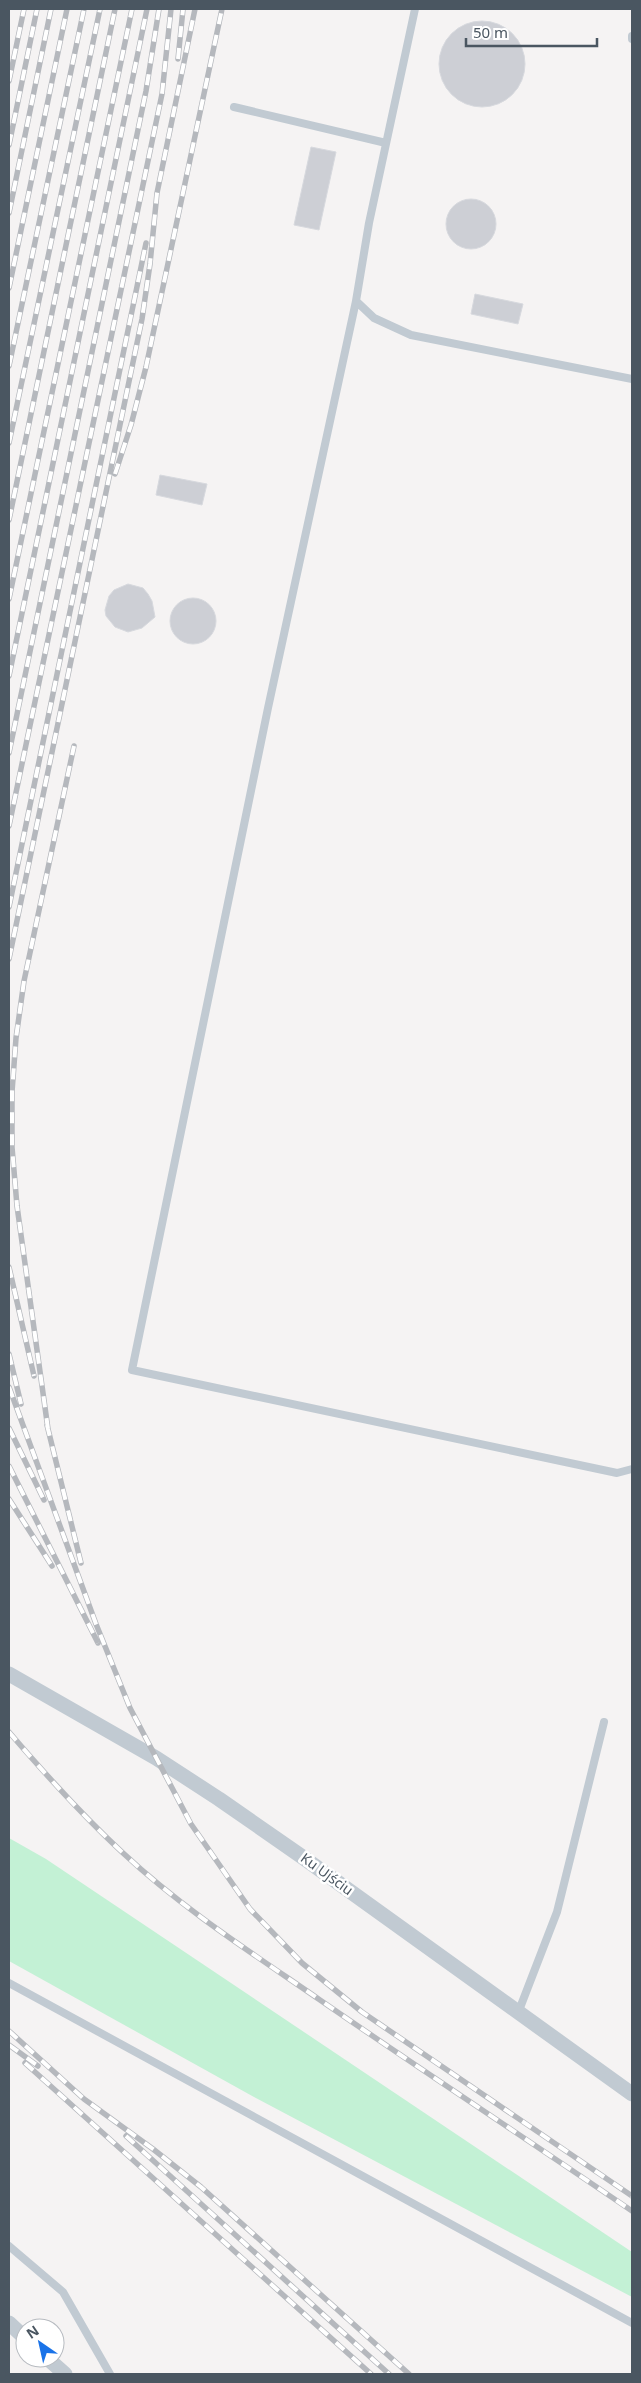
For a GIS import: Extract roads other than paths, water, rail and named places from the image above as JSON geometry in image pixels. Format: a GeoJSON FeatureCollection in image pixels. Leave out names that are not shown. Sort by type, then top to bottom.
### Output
{"type":"FeatureCollection","features":[{"type":"Feature","properties":{"kind":"street","name":"Ku Ujściu"},"geometry":{"type":"LineString","coordinates":[[9,1674],[148,1754],[219,1799],[632,2094]]}},
{"type":"Feature","properties":{"kind":"lane"},"geometry":{"type":"LineString","coordinates":[[415,9],[369,224],[356,301],[268,708],[132,1370],[616,1473],[632,1469]]}},
{"type":"Feature","properties":{"kind":"lane"},"geometry":{"type":"LineString","coordinates":[[234,107],[386,143]]}},
{"type":"Feature","properties":{"kind":"lane"},"geometry":{"type":"LineString","coordinates":[[356,301],[374,318],[411,335],[632,379]]}},
{"type":"Feature","properties":{"kind":"lane"},"geometry":{"type":"LineString","coordinates":[[518,2013],[557,1912],[604,1722]]}},
{"type":"Feature","properties":{"kind":"lane"},"geometry":{"type":"LineString","coordinates":[[9,1983],[632,2323]]}},
{"type":"Feature","properties":{"kind":"lane"},"geometry":{"type":"LineString","coordinates":[[9,2246],[63,2292],[110,2374]]}},
{"type":"Feature","properties":{"kind":"railway"},"geometry":{"type":"LineString","coordinates":[[9,81],[24,9]]}},
{"type":"Feature","properties":{"kind":"railway"},"geometry":{"type":"LineString","coordinates":[[9,145],[37,9]]}},
{"type":"Feature","properties":{"kind":"railway"},"geometry":{"type":"LineString","coordinates":[[9,213],[51,9]]}},
{"type":"Feature","properties":{"kind":"railway"},"geometry":{"type":"LineString","coordinates":[[9,288],[67,9]]}},
{"type":"Feature","properties":{"kind":"railway"},"geometry":{"type":"LineString","coordinates":[[9,366],[84,9]]}},
{"type":"Feature","properties":{"kind":"railway"},"geometry":{"type":"LineString","coordinates":[[9,443],[100,9]]}},
{"type":"Feature","properties":{"kind":"railway"},"geometry":{"type":"LineString","coordinates":[[9,520],[115,9]]}},
{"type":"Feature","properties":{"kind":"railway"},"geometry":{"type":"LineString","coordinates":[[9,599],[132,9]]}},
{"type":"Feature","properties":{"kind":"railway"},"geometry":{"type":"LineString","coordinates":[[9,676],[147,9]]}},
{"type":"Feature","properties":{"kind":"railway"},"geometry":{"type":"LineString","coordinates":[[9,753],[146,91],[159,9]]}},
{"type":"Feature","properties":{"kind":"railway"},"geometry":{"type":"LineString","coordinates":[[9,826],[162,94],[171,9]]}},
{"type":"Feature","properties":{"kind":"railway"},"geometry":{"type":"LineString","coordinates":[[178,59],[183,9]]}},
{"type":"Feature","properties":{"kind":"railway"},"geometry":{"type":"LineString","coordinates":[[9,959],[142,319],[157,193],[195,9]]}},
{"type":"Feature","properties":{"kind":"railway"},"geometry":{"type":"LineString","coordinates":[[115,474],[131,425],[146,367],[222,9]]}},
{"type":"Feature","properties":{"kind":"railway"},"geometry":{"type":"LineString","coordinates":[[9,907],[146,243]]}},
{"type":"Feature","properties":{"kind":"railway"},"geometry":{"type":"LineString","coordinates":[[48,1429],[17,1206],[12,1147],[12,1092],[16,1038],[24,981],[74,746]]}},
{"type":"Feature","properties":{"kind":"railway"},"geometry":{"type":"LineString","coordinates":[[9,1267],[34,1376]]}},
{"type":"Feature","properties":{"kind":"railway"},"geometry":{"type":"LineString","coordinates":[[9,1354],[21,1404]]}},
{"type":"Feature","properties":{"kind":"railway"},"geometry":{"type":"LineString","coordinates":[[9,1387],[96,1624],[130,1708],[191,1824],[250,1909],[302,1963],[362,2012],[632,2196]]}},
{"type":"Feature","properties":{"kind":"railway"},"geometry":{"type":"LineString","coordinates":[[47,1425],[81,1563]]}},
{"type":"Feature","properties":{"kind":"railway"},"geometry":{"type":"LineString","coordinates":[[9,1428],[44,1500]]}},
{"type":"Feature","properties":{"kind":"railway"},"geometry":{"type":"LineString","coordinates":[[9,1466],[98,1643]]}},
{"type":"Feature","properties":{"kind":"railway"},"geometry":{"type":"LineString","coordinates":[[9,1499],[52,1566]]}},
{"type":"Feature","properties":{"kind":"railway"},"geometry":{"type":"LineString","coordinates":[[9,1732],[64,1794],[108,1839],[194,1912],[359,2027],[632,2211]]}},
{"type":"Feature","properties":{"kind":"railway"},"geometry":{"type":"LineString","coordinates":[[9,2031],[84,2099],[153,2149],[201,2187],[409,2374]]}},
{"type":"Feature","properties":{"kind":"railway"},"geometry":{"type":"LineString","coordinates":[[9,2045],[38,2066]]}},
{"type":"Feature","properties":{"kind":"railway"},"geometry":{"type":"LineString","coordinates":[[25,2063],[371,2374]]}},
{"type":"Feature","properties":{"kind":"railway"},"geometry":{"type":"LineString","coordinates":[[126,2136],[389,2374]]}}]}
